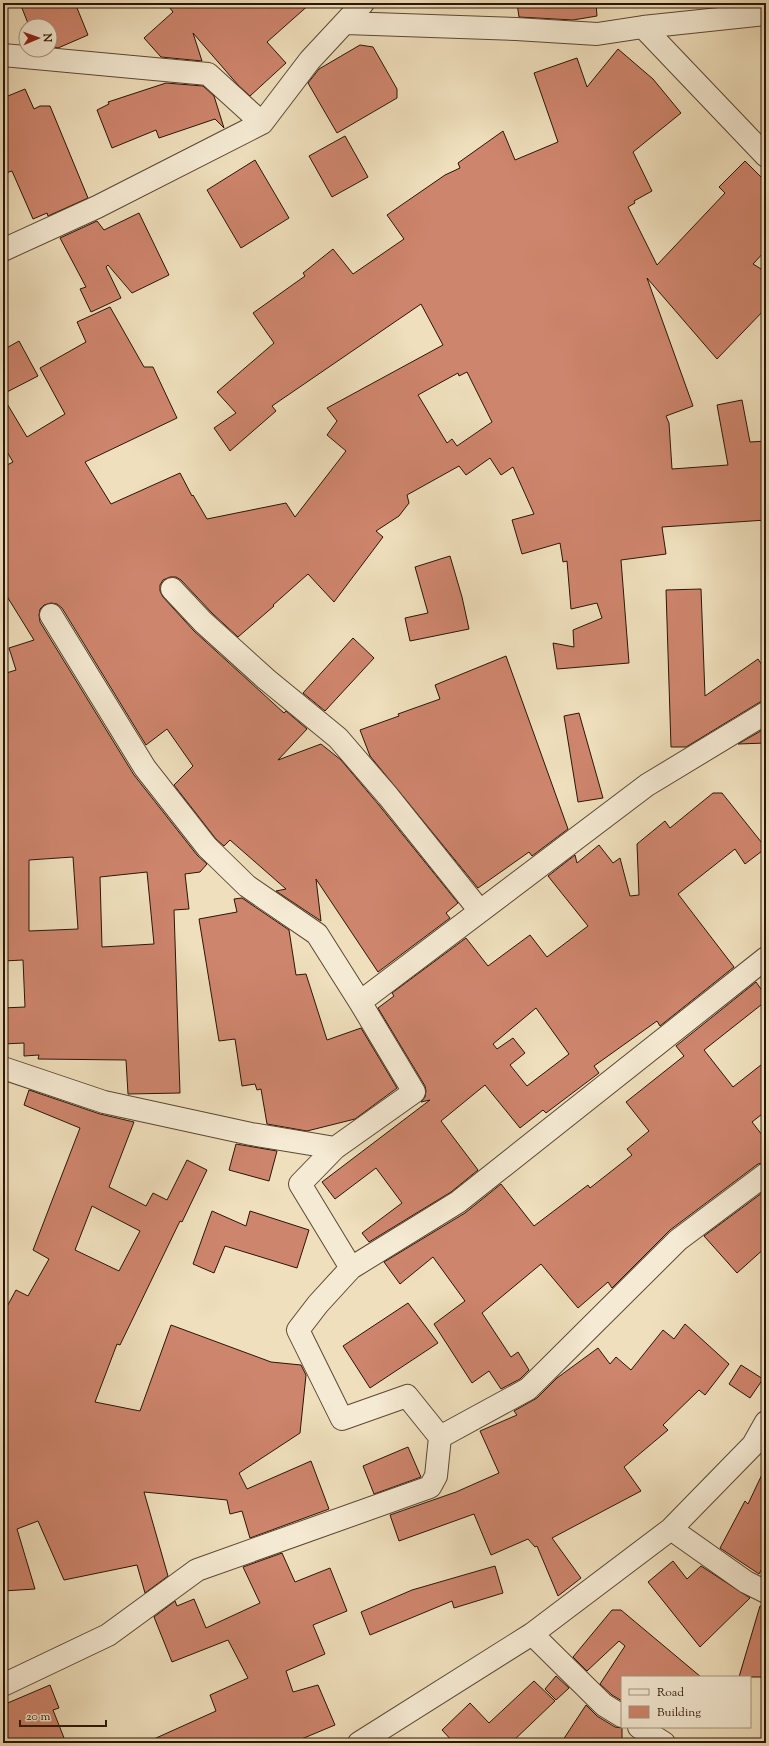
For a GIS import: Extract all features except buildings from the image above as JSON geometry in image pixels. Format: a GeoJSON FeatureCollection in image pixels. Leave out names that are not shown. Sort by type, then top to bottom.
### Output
{"type":"FeatureCollection","features":[{"type":"Feature","properties":{"kind":"street"},"geometry":{"type":"LineString","coordinates":[[3,250],[97,207],[262,123],[310,60],[363,3]]}},
{"type":"Feature","properties":{"kind":"street"},"geometry":{"type":"LineString","coordinates":[[345,23],[516,29],[597,34],[643,27],[766,14]]}},
{"type":"Feature","properties":{"kind":"street"},"geometry":{"type":"LineString","coordinates":[[643,27],[766,156]]}},
{"type":"Feature","properties":{"kind":"street"},"geometry":{"type":"LineString","coordinates":[[3,55],[208,74],[262,123]]}},
{"type":"Feature","properties":{"kind":"street"},"geometry":{"type":"LineString","coordinates":[[172,589],[203,622],[266,679],[338,738],[388,796],[480,911]]}},
{"type":"Feature","properties":{"kind":"street"},"geometry":{"type":"LineString","coordinates":[[51,615],[145,768],[207,846],[247,886],[317,934],[414,1092],[335,1148],[300,1184],[351,1268]]}},
{"type":"Feature","properties":{"kind":"street"},"geometry":{"type":"LineString","coordinates":[[360,1002],[647,785],[766,713]]}},
{"type":"Feature","properties":{"kind":"street"},"geometry":{"type":"LineString","coordinates":[[3,1685],[108,1635],[197,1570],[430,1487],[436,1476],[440,1437],[407,1396],[342,1419],[298,1330],[318,1304],[351,1268],[458,1202],[766,958]]}},
{"type":"Feature","properties":{"kind":"street"},"geometry":{"type":"LineString","coordinates":[[3,1068],[104,1102],[251,1134],[335,1148]]}},
{"type":"Feature","properties":{"kind":"street"},"geometry":{"type":"LineString","coordinates":[[440,1437],[528,1389],[678,1240],[766,1174]]}},
{"type":"Feature","properties":{"kind":"street"},"geometry":{"type":"LineString","coordinates":[[359,1743],[532,1634],[671,1529],[753,1445],[766,1422]]}},
{"type":"Feature","properties":{"kind":"street"},"geometry":{"type":"LineString","coordinates":[[671,1529],[746,1582],[766,1592]]}},
{"type":"Feature","properties":{"kind":"street"},"geometry":{"type":"LineString","coordinates":[[532,1634],[604,1705],[621,1715]]}},
{"type":"Feature","properties":{"kind":"street"},"geometry":{"type":"LineString","coordinates":[[641,1728],[664,1743]]}}]}
